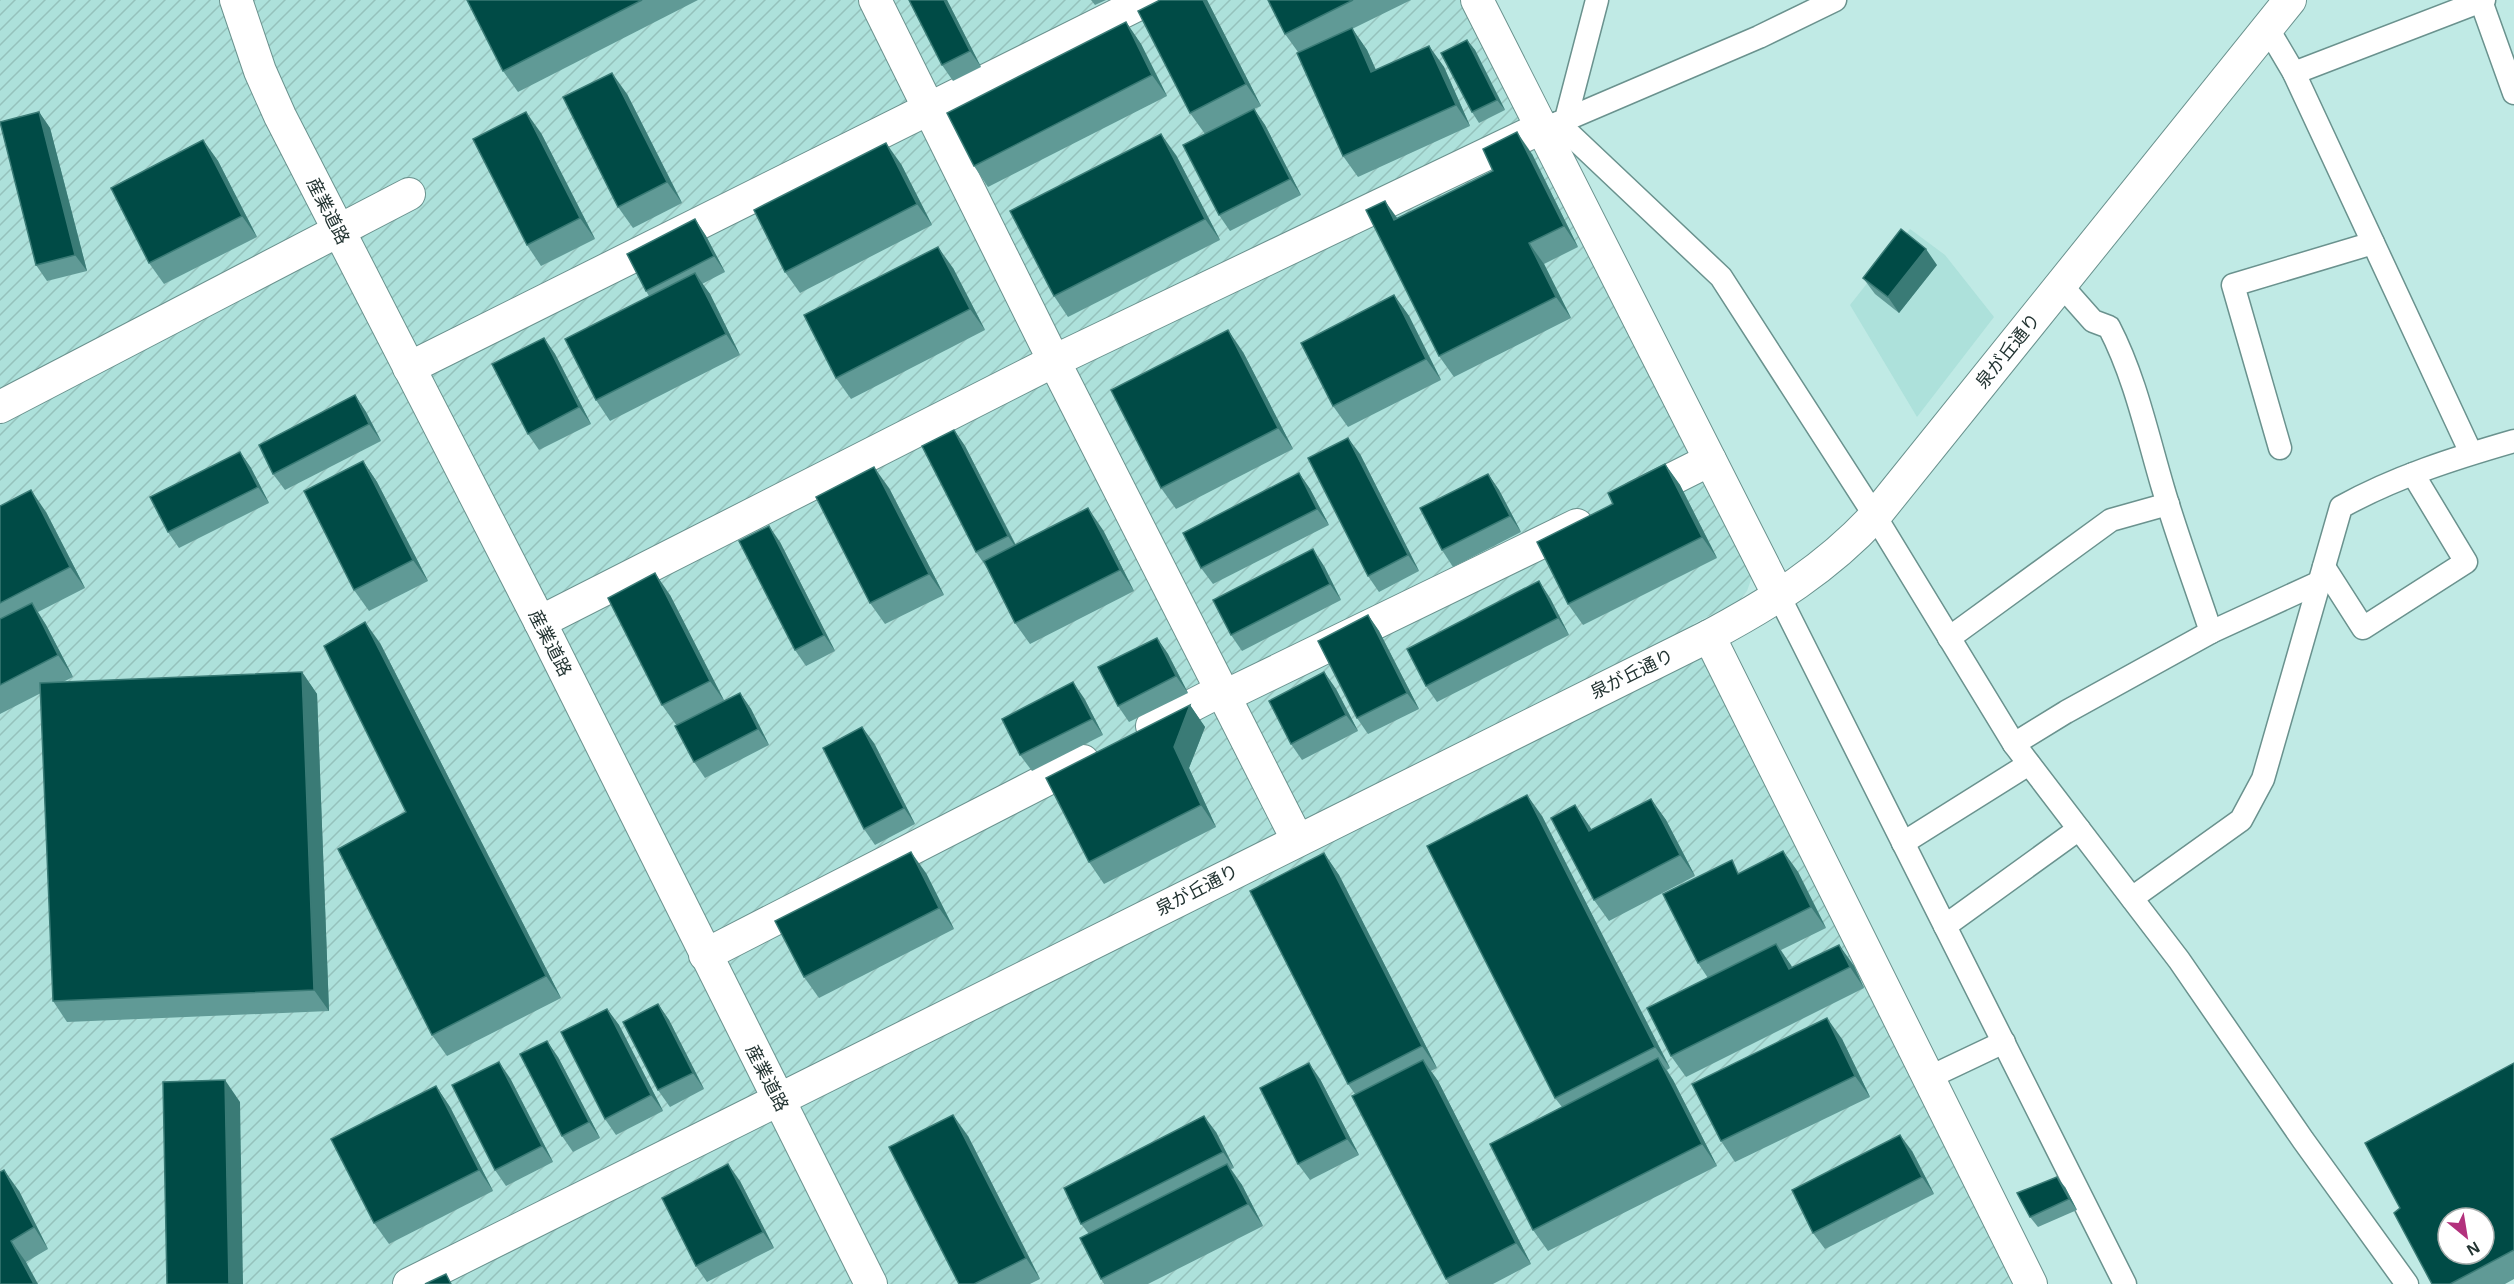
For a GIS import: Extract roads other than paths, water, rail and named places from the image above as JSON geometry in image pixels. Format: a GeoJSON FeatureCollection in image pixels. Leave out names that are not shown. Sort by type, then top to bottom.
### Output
{"type":"FeatureCollection","features":[{"type":"Feature","properties":{"kind":"street","name":"産業道路"},"geometry":{"type":"LineString","coordinates":[[236,0],[260,70],[280,116],[540,622],[871,1284]]}},
{"type":"Feature","properties":{"kind":"street"},"geometry":{"type":"LineString","coordinates":[[875,0],[1054,361],[1298,839]]}},
{"type":"Feature","properties":{"kind":"street"},"geometry":{"type":"LineString","coordinates":[[409,368],[1147,0]]}},
{"type":"Feature","properties":{"kind":"street"},"geometry":{"type":"LineString","coordinates":[[1477,0],[1555,123],[1710,460],[2125,1284]]}},
{"type":"Feature","properties":{"kind":"street"},"geometry":{"type":"LineString","coordinates":[[1555,123],[1597,0]]}},
{"type":"Feature","properties":{"kind":"street","name":"泉が丘通り"},"geometry":{"type":"LineString","coordinates":[[409,1284],[1709,636],[1779,596],[1820,568],[1848,545],[1875,516],[2290,0]]}},
{"type":"Feature","properties":{"kind":"street"},"geometry":{"type":"LineString","coordinates":[[2294,73],[2473,2],[2514,93]]}},
{"type":"Feature","properties":{"kind":"street"},"geometry":{"type":"LineString","coordinates":[[540,622],[1054,361],[1555,123],[1759,37],[1824,3]]}},
{"type":"Feature","properties":{"kind":"street"},"geometry":{"type":"LineString","coordinates":[[2268,29],[2294,73],[2471,453]]}},
{"type":"Feature","properties":{"kind":"street"},"geometry":{"type":"LineString","coordinates":[[1555,123],[1721,277],[1875,516],[2014,744],[2179,960],[2303,1140],[2407,1284]]}},
{"type":"Feature","properties":{"kind":"street"},"geometry":{"type":"LineString","coordinates":[[0,407],[409,194]]}},
{"type":"Feature","properties":{"kind":"street"},"geometry":{"type":"LineString","coordinates":[[2280,448],[2233,285],[2373,243]]}},
{"type":"Feature","properties":{"kind":"street"},"geometry":{"type":"LineString","coordinates":[[2062,286],[2093,321],[2109,327],[2119,346],[2130,372],[2168,504],[2211,632]]}},
{"type":"Feature","properties":{"kind":"street"},"geometry":{"type":"LineString","coordinates":[[2132,898],[2241,820],[2263,778],[2341,507],[2373,489],[2471,453],[2514,441]]}},
{"type":"Feature","properties":{"kind":"street"},"geometry":{"type":"LineString","coordinates":[[705,954],[1116,744],[1710,460]]}},
{"type":"Feature","properties":{"kind":"street"},"geometry":{"type":"LineString","coordinates":[[2322,575],[2362,628],[2466,562],[2413,474]]}},
{"type":"Feature","properties":{"kind":"street"},"geometry":{"type":"LineString","coordinates":[[1949,638],[2111,520],[2168,504]]}},
{"type":"Feature","properties":{"kind":"street"},"geometry":{"type":"LineString","coordinates":[[2014,744],[2066,712],[2211,632],[2322,575]]}},
{"type":"Feature","properties":{"kind":"street"},"geometry":{"type":"LineString","coordinates":[[1709,636],[2031,1284]]}},
{"type":"Feature","properties":{"kind":"street"},"geometry":{"type":"LineString","coordinates":[[1903,843],[2029,764]]}},
{"type":"Feature","properties":{"kind":"street"},"geometry":{"type":"LineString","coordinates":[[1945,926],[2079,829]]}},
{"type":"Feature","properties":{"kind":"street"},"geometry":{"type":"LineString","coordinates":[[1928,1078],[2004,1042]]}}]}
